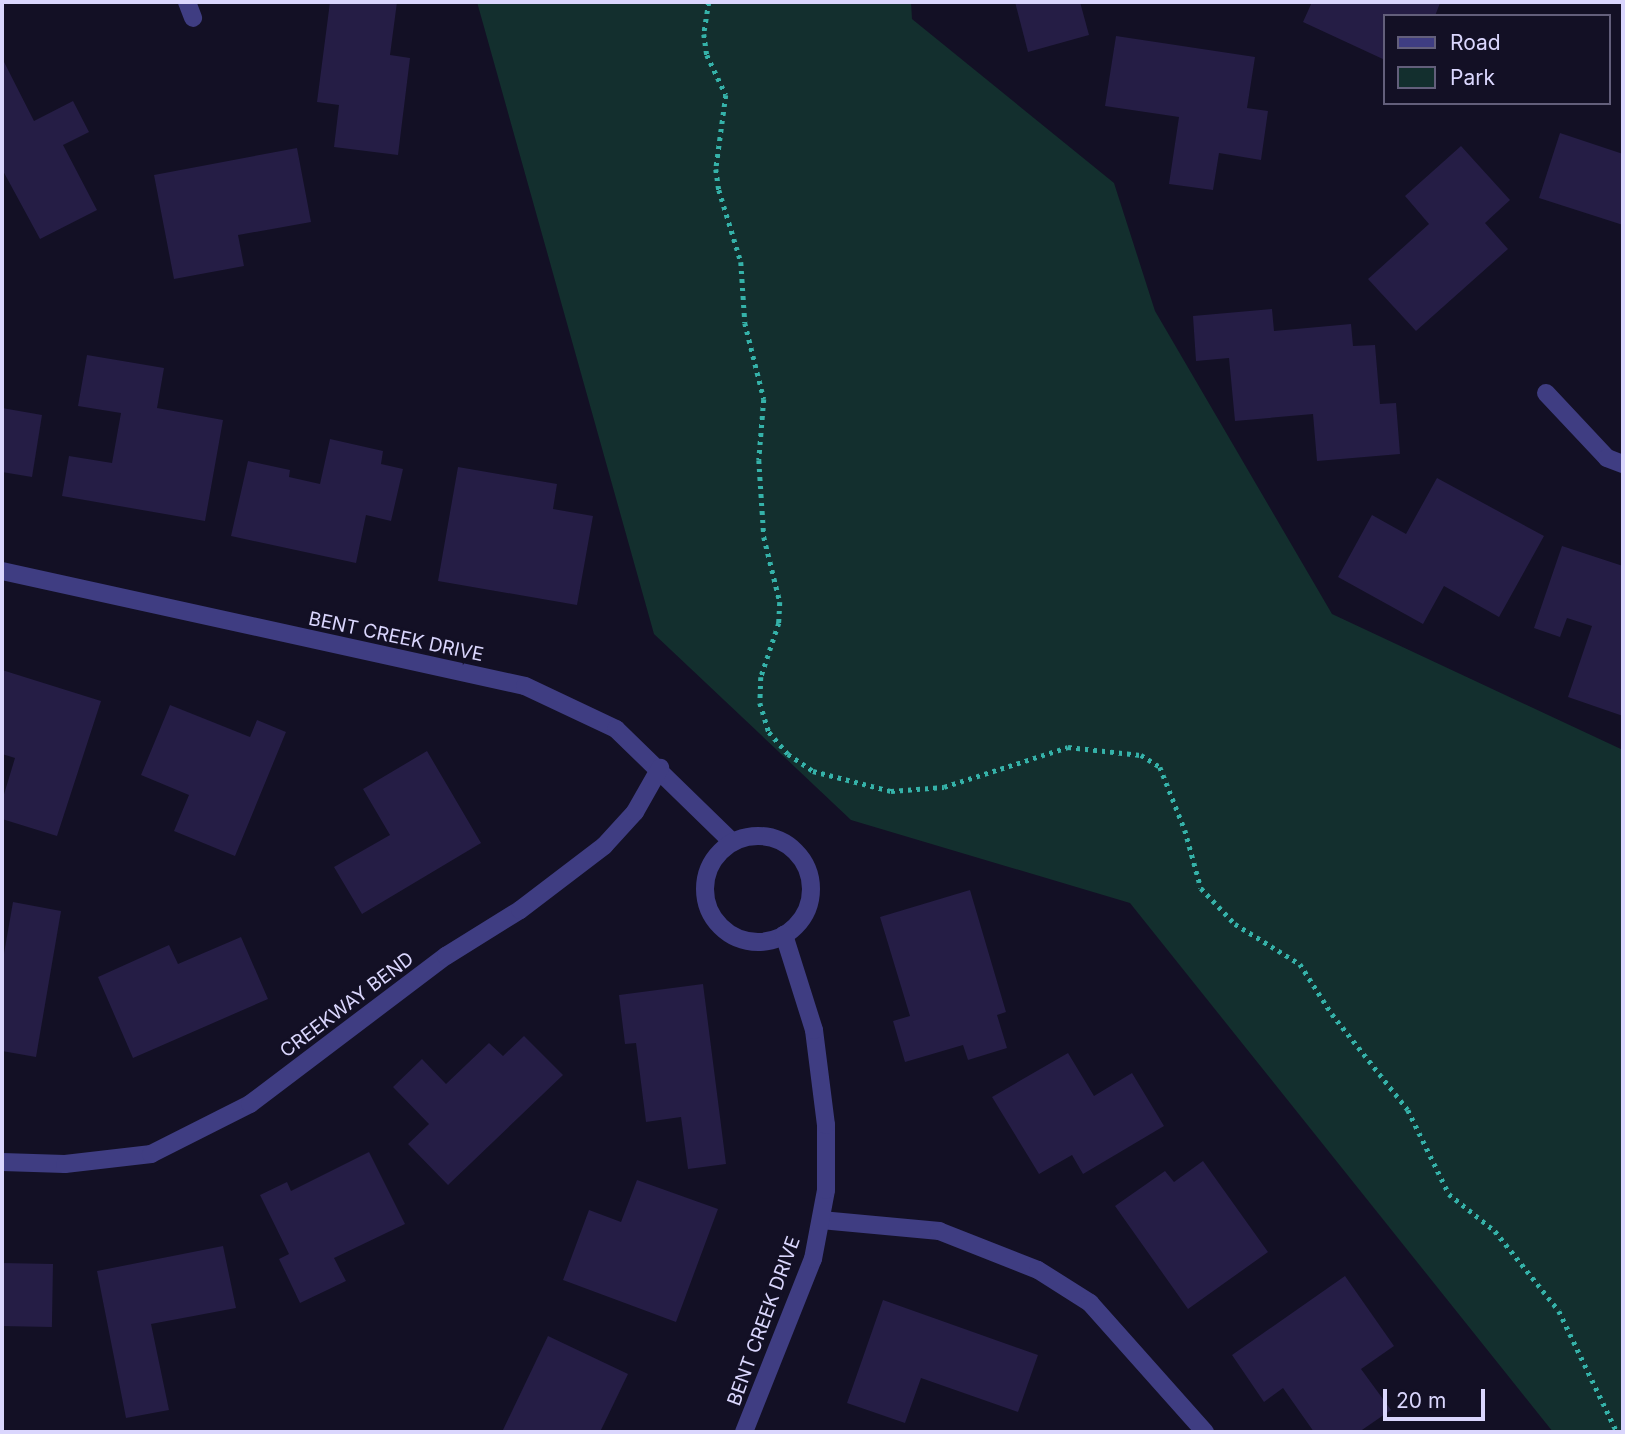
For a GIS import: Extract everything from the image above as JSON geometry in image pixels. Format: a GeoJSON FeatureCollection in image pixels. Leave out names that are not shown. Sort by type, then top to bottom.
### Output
{"type":"FeatureCollection","features":[{"type":"Feature","properties":{"kind":"street"},"geometry":{"type":"LineString","coordinates":[[1546,393],[1607,458],[1623,464]]}},
{"type":"Feature","properties":{"kind":"street","name":"BENT CREEK DRIVE"},"geometry":{"type":"LineString","coordinates":[[2,571],[525,686],[616,729],[660,768],[732,842]]}},
{"type":"Feature","properties":{"kind":"street","name":"CREEKWAY BEND"},"geometry":{"type":"LineString","coordinates":[[2,1163],[65,1164],[151,1154],[250,1104],[446,956],[520,910],[604,846],[635,812],[660,768]]}},
{"type":"Feature","properties":{"kind":"street"},"geometry":{"type":"LineString","coordinates":[[769,837],[800,855],[809,871],[808,908],[798,924],[784,935],[750,941],[733,935],[709,908],[708,870],[732,842],[769,837]]}},
{"type":"Feature","properties":{"kind":"street","name":"BENT CREEK DRIVE"},"geometry":{"type":"LineString","coordinates":[[744,1432],[813,1259],[826,1190],[826,1125],[814,1030],[784,935]]}},
{"type":"Feature","properties":{"kind":"street"},"geometry":{"type":"LineString","coordinates":[[821,1220],[939,1231],[1038,1270],[1090,1303],[1205,1432]]}},
{"type":"Feature","properties":{"kind":"path"},"geometry":{"type":"LineString","coordinates":[[709,2],[704,34],[707,55],[726,95],[716,169],[741,262],[745,323],[764,399],[759,460],[763,524],[780,602],[779,623],[761,677],[760,703],[769,732],[788,754],[813,771],[891,791],[944,787],[1068,747],[1141,755],[1160,767],[1185,830],[1201,888],[1235,924],[1306,972],[1332,1014],[1408,1110],[1433,1170],[1449,1194],[1494,1231],[1559,1311],[1617,1432]]}},
{"type":"Feature","properties":{"kind":"green space"},"geometry":{"type":"Polygon","coordinates":[[[477,2],[911,2],[912,19],[1114,183],[1155,311],[1332,614],[1623,750],[1623,1432],[1553,1432],[1130,903],[851,820],[654,634],[477,2]]]}},
{"type":"Feature","properties":{"kind":"building"},"geometry":{"type":"Polygon","coordinates":[[[330,2],[397,2],[390,55],[410,58],[398,155],[334,147],[339,105],[317,102],[330,2]]]}},
{"type":"Feature","properties":{"kind":"building"},"geometry":{"type":"Polygon","coordinates":[[[1015,2],[1080,2],[1089,35],[1028,52],[1015,2]]]}},
{"type":"Feature","properties":{"kind":"building"},"geometry":{"type":"Polygon","coordinates":[[[1312,2],[1440,3],[1436,14],[1384,14],[1384,60],[1303,22],[1312,2]]]}},
{"type":"Feature","properties":{"kind":"building"},"geometry":{"type":"Polygon","coordinates":[[[1116,36],[1255,57],[1247,108],[1268,111],[1261,160],[1219,153],[1213,190],[1169,184],[1179,117],[1105,106],[1116,36]]]}},
{"type":"Feature","properties":{"kind":"building"},"geometry":{"type":"Polygon","coordinates":[[[2,58],[34,121],[73,101],[89,132],[63,145],[97,210],[40,239],[2,169],[2,58]]]}},
{"type":"Feature","properties":{"kind":"building"},"geometry":{"type":"Polygon","coordinates":[[[1560,133],[1623,154],[1623,225],[1539,198],[1560,133]]]}},
{"type":"Feature","properties":{"kind":"building"},"geometry":{"type":"Polygon","coordinates":[[[1461,146],[1510,200],[1485,223],[1508,249],[1416,331],[1368,279],[1429,224],[1405,196],[1461,146]]]}},
{"type":"Feature","properties":{"kind":"building"},"geometry":{"type":"Polygon","coordinates":[[[297,148],[311,222],[238,235],[244,266],[174,279],[154,175],[297,148]]]}},
{"type":"Feature","properties":{"kind":"building"},"geometry":{"type":"Polygon","coordinates":[[[1272,309],[1274,331],[1351,324],[1353,346],[1375,345],[1380,404],[1396,403],[1400,454],[1317,461],[1313,414],[1235,421],[1229,358],[1196,361],[1193,316],[1272,309]]]}},
{"type":"Feature","properties":{"kind":"building"},"geometry":{"type":"Polygon","coordinates":[[[87,355],[164,368],[157,408],[223,420],[205,521],[62,496],[69,456],[112,463],[121,413],[78,406],[87,355]]]}},
{"type":"Feature","properties":{"kind":"building"},"geometry":{"type":"Polygon","coordinates":[[[2,408],[42,415],[32,477],[2,472],[2,408]]]}},
{"type":"Feature","properties":{"kind":"building"},"geometry":{"type":"Polygon","coordinates":[[[330,439],[383,451],[381,464],[403,469],[391,521],[366,515],[356,563],[231,536],[248,461],[290,470],[289,477],[320,484],[330,439]]]}},
{"type":"Feature","properties":{"kind":"building"},"geometry":{"type":"Polygon","coordinates":[[[458,467],[557,484],[553,509],[593,516],[577,605],[438,581],[458,467]]]}},
{"type":"Feature","properties":{"kind":"building"},"geometry":{"type":"Polygon","coordinates":[[[1437,478],[1544,536],[1499,617],[1444,586],[1423,624],[1338,577],[1372,515],[1406,534],[1437,478]]]}},
{"type":"Feature","properties":{"kind":"building"},"geometry":{"type":"Polygon","coordinates":[[[1562,546],[1623,566],[1623,716],[1568,697],[1592,626],[1567,618],[1560,637],[1534,628],[1562,546]]]}},
{"type":"Feature","properties":{"kind":"building"},"geometry":{"type":"Polygon","coordinates":[[[2,670],[101,701],[57,836],[2,819],[2,801],[15,758],[2,754],[2,670]]]}},
{"type":"Feature","properties":{"kind":"building"},"geometry":{"type":"Polygon","coordinates":[[[170,705],[250,737],[257,720],[286,732],[235,856],[174,831],[189,795],[141,775],[170,705]]]}},
{"type":"Feature","properties":{"kind":"building"},"geometry":{"type":"Polygon","coordinates":[[[427,751],[481,843],[362,914],[334,867],[390,835],[363,789],[427,751]]]}},
{"type":"Feature","properties":{"kind":"building"},"geometry":{"type":"Polygon","coordinates":[[[970,890],[1006,1012],[997,1015],[1007,1048],[968,1060],[963,1045],[905,1062],[893,1021],[910,1016],[880,917],[970,890]]]}},
{"type":"Feature","properties":{"kind":"building"},"geometry":{"type":"Polygon","coordinates":[[[13,902],[61,911],[36,1057],[2,1051],[2,965],[13,902]]]}},
{"type":"Feature","properties":{"kind":"building"},"geometry":{"type":"Polygon","coordinates":[[[241,937],[268,999],[133,1058],[98,977],[169,945],[178,964],[241,937]]]}},
{"type":"Feature","properties":{"kind":"building"},"geometry":{"type":"Polygon","coordinates":[[[703,984],[726,1164],[688,1169],[681,1117],[646,1122],[636,1043],[625,1044],[619,995],[703,984]]]}},
{"type":"Feature","properties":{"kind":"building"},"geometry":{"type":"Polygon","coordinates":[[[524,1036],[563,1075],[448,1185],[408,1144],[429,1124],[393,1087],[422,1059],[446,1084],[489,1043],[503,1056],[524,1036]]]}},
{"type":"Feature","properties":{"kind":"building"},"geometry":{"type":"Polygon","coordinates":[[[1068,1053],[1094,1096],[1132,1073],[1164,1126],[1083,1174],[1072,1155],[1039,1174],[992,1097],[1068,1053]]]}},
{"type":"Feature","properties":{"kind":"building"},"geometry":{"type":"Polygon","coordinates":[[[369,1152],[405,1224],[334,1258],[346,1281],[300,1303],[279,1259],[289,1254],[260,1195],[287,1182],[291,1191],[369,1152]]]}},
{"type":"Feature","properties":{"kind":"building"},"geometry":{"type":"Polygon","coordinates":[[[1203,1161],[1268,1252],[1188,1309],[1115,1206],[1165,1171],[1174,1182],[1203,1161]]]}},
{"type":"Feature","properties":{"kind":"building"},"geometry":{"type":"Polygon","coordinates":[[[637,1180],[718,1209],[676,1322],[563,1280],[589,1210],[621,1222],[637,1180]]]}},
{"type":"Feature","properties":{"kind":"building"},"geometry":{"type":"Polygon","coordinates":[[[223,1246],[236,1308],[151,1324],[169,1410],[126,1418],[97,1271],[223,1246]]]}},
{"type":"Feature","properties":{"kind":"building"},"geometry":{"type":"Polygon","coordinates":[[[2,1263],[53,1264],[52,1327],[2,1326],[2,1263]]]}},
{"type":"Feature","properties":{"kind":"building"},"geometry":{"type":"Polygon","coordinates":[[[1345,1276],[1394,1346],[1361,1369],[1391,1410],[1359,1432],[1314,1432],[1283,1388],[1264,1402],[1232,1355],[1345,1276]]]}},
{"type":"Feature","properties":{"kind":"building"},"geometry":{"type":"Polygon","coordinates":[[[883,1300],[1038,1355],[1018,1412],[921,1378],[905,1423],[847,1403],[883,1300]]]}},
{"type":"Feature","properties":{"kind":"building"},"geometry":{"type":"Polygon","coordinates":[[[548,1336],[628,1374],[600,1432],[502,1432],[548,1336]]]}}]}
